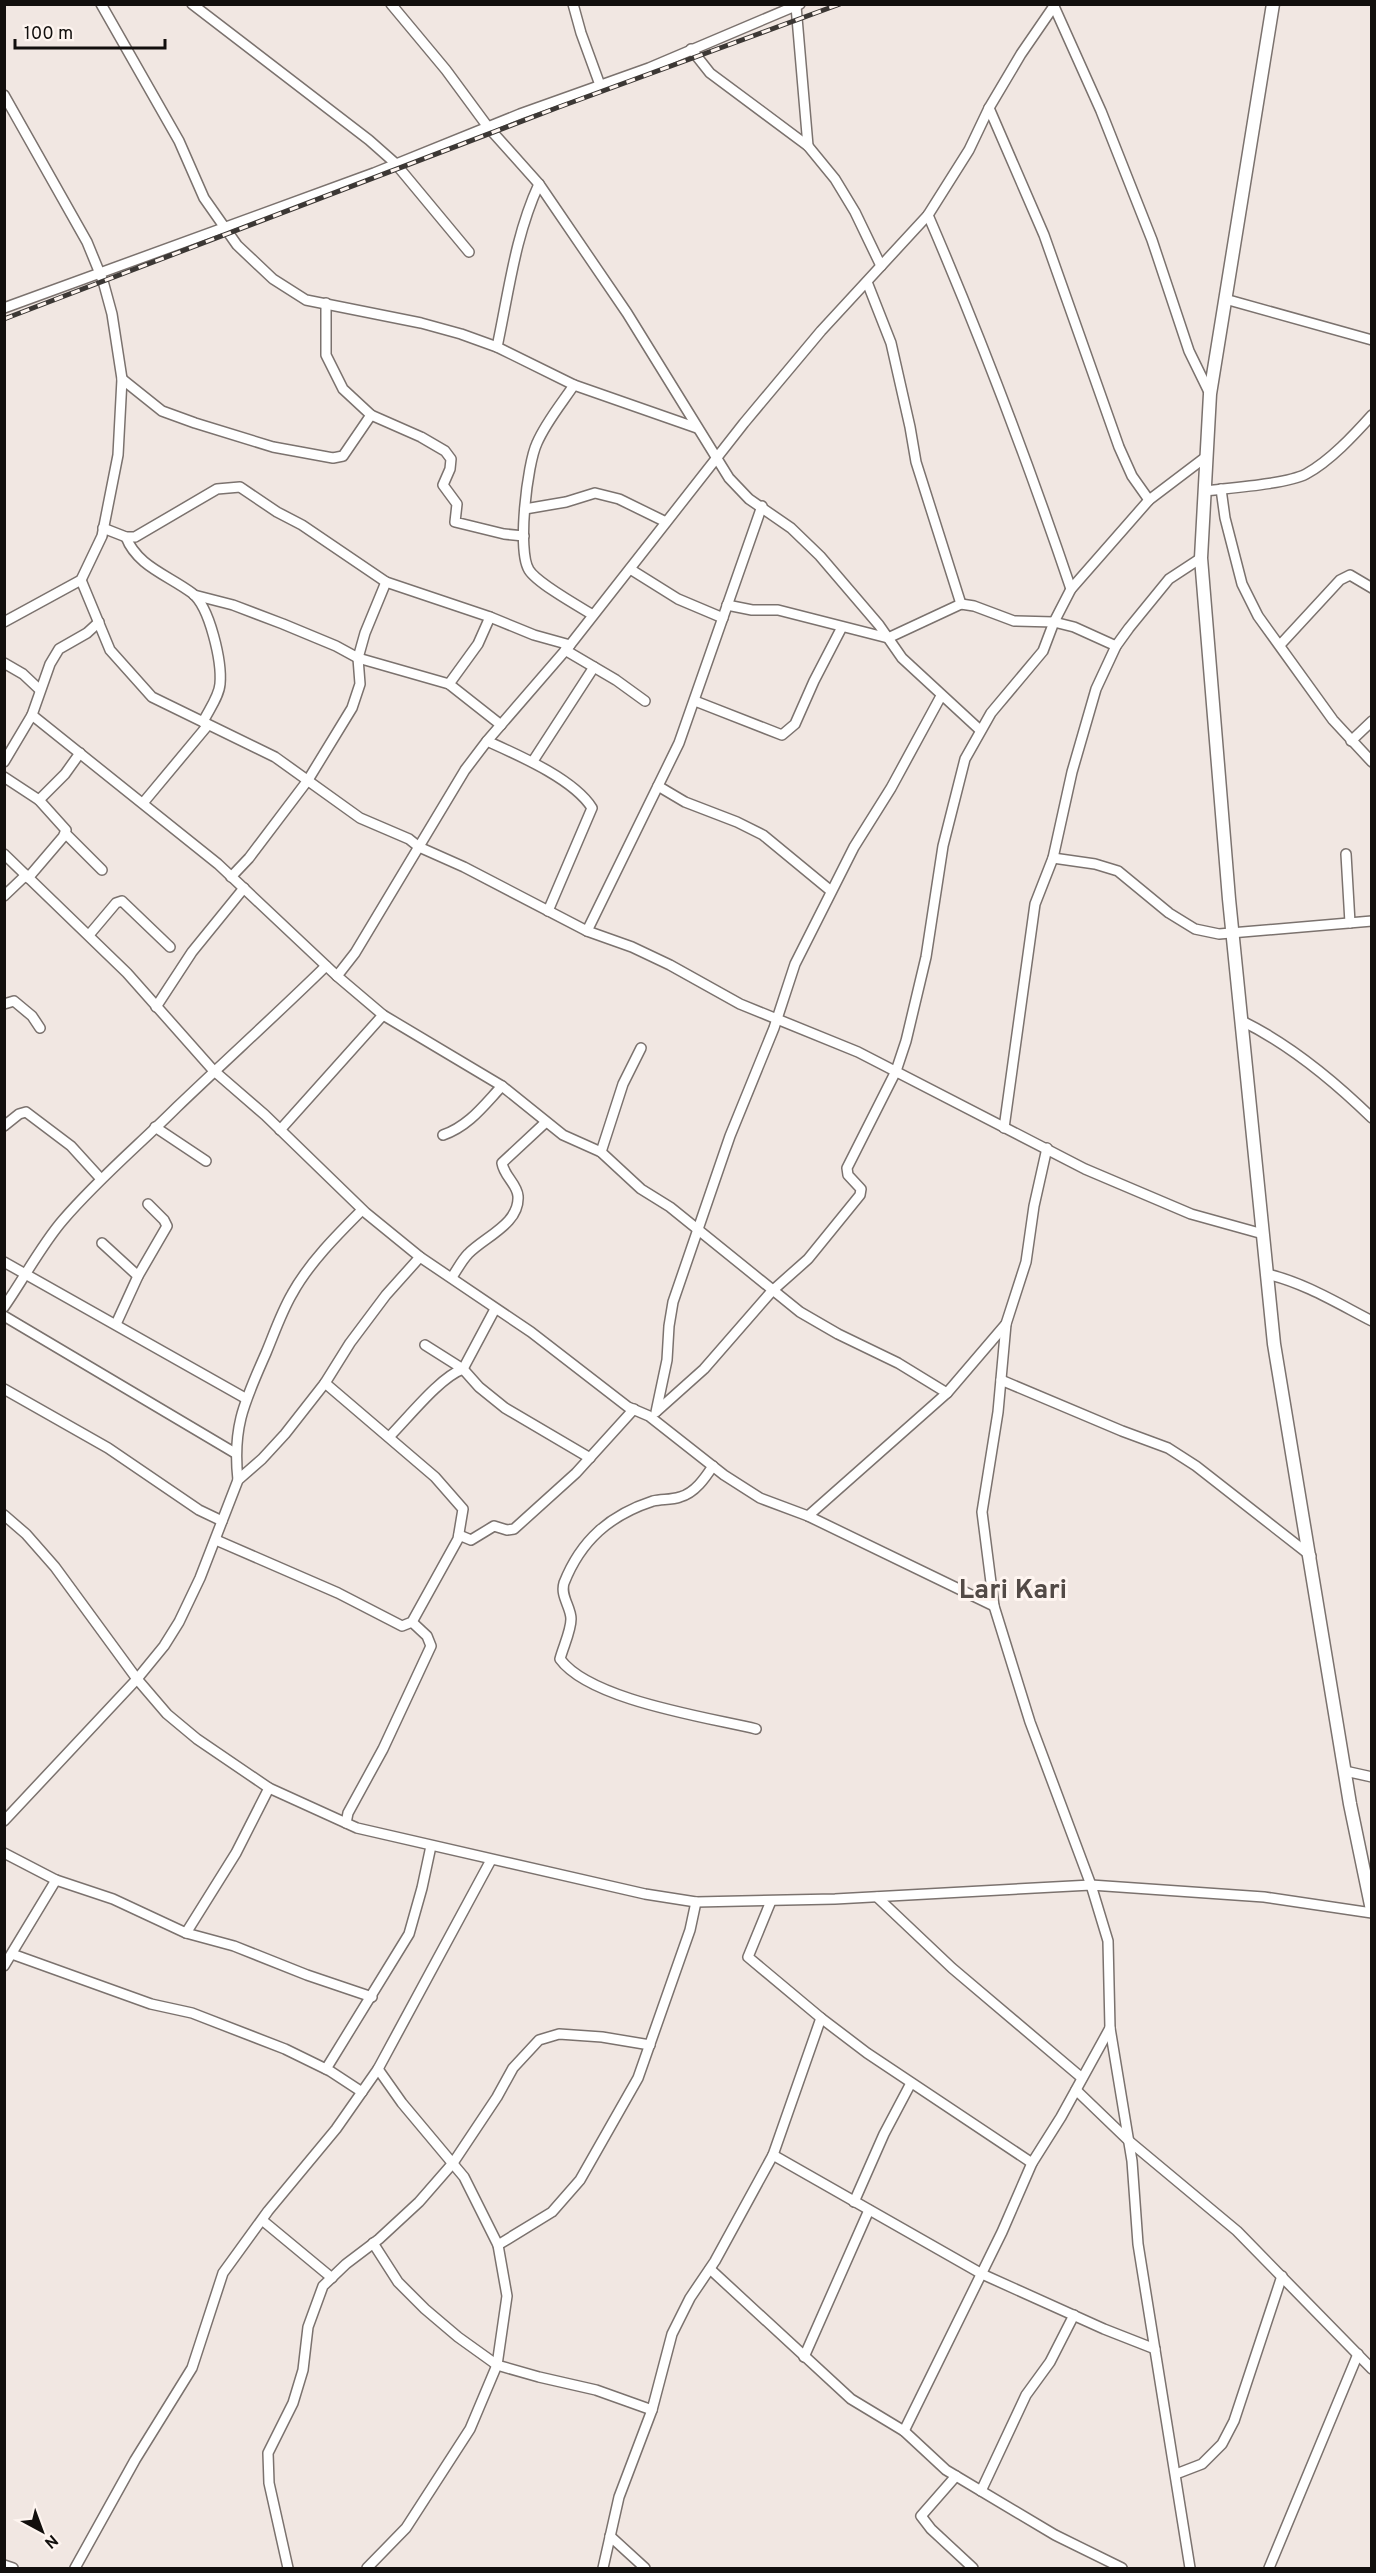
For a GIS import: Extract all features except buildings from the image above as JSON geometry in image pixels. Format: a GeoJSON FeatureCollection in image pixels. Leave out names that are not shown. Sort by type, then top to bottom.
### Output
{"type":"FeatureCollection","features":[{"type":"Feature","properties":{"kind":"street"},"geometry":{"type":"LineString","coordinates":[[101,4],[178,141],[204,198],[237,245],[273,279],[306,300],[421,322],[497,347],[574,385],[697,428]]}},
{"type":"Feature","properties":{"kind":"street"},"geometry":{"type":"LineString","coordinates":[[192,4],[369,140],[395,163],[469,252]]}},
{"type":"Feature","properties":{"kind":"street"},"geometry":{"type":"LineString","coordinates":[[391,4],[446,70],[488,127],[539,184],[627,313],[729,478],[750,499],[791,528],[819,556],[902,658],[980,730]]}},
{"type":"Feature","properties":{"kind":"street"},"geometry":{"type":"LineString","coordinates":[[573,4],[580,33],[600,85]]}},
{"type":"Feature","properties":{"kind":"street"},"geometry":{"type":"LineString","coordinates":[[4,1515],[26,1534],[55,1567],[137,1679],[167,1714],[190,1733],[269,1788],[357,1828],[645,1894],[696,1902],[877,1897],[1091,1885],[1264,1897],[1371,1911],[1345,1771],[1274,1344],[1205,624],[1202,558],[1210,394],[1273,4]]}},
{"type":"Feature","properties":{"kind":"street"},"geometry":{"type":"LineString","coordinates":[[4,296],[8,307],[225,228],[691,50],[798,5],[808,146]]}},
{"type":"Feature","properties":{"kind":"street"},"geometry":{"type":"LineString","coordinates":[[1054,5],[1105,122],[1152,240],[1189,351],[1210,394]]}},
{"type":"Feature","properties":{"kind":"street"},"geometry":{"type":"LineString","coordinates":[[337,976],[355,953],[465,770],[487,741],[568,648],[716,458],[821,331],[928,215],[969,150],[989,108],[1021,54],[1054,5]]}},
{"type":"Feature","properties":{"kind":"street"},"geometry":{"type":"LineString","coordinates":[[691,50],[710,73],[808,146],[835,180],[855,212],[881,266]]}},
{"type":"Feature","properties":{"kind":"street"},"geometry":{"type":"LineString","coordinates":[[4,95],[87,242],[112,314],[122,379],[118,455],[104,528],[81,580],[8,619],[4,607]]}},
{"type":"Feature","properties":{"kind":"street"},"geometry":{"type":"LineString","coordinates":[[989,108],[1044,235],[1119,447],[1132,476],[1149,500]]}},
{"type":"Feature","properties":{"kind":"street"},"geometry":{"type":"LineString","coordinates":[[497,347],[515,248],[525,213],[539,184]]}},
{"type":"Feature","properties":{"kind":"street"},"geometry":{"type":"LineString","coordinates":[[928,215],[977,330],[1034,478],[1071,589]]}},
{"type":"Feature","properties":{"kind":"street"},"geometry":{"type":"LineString","coordinates":[[867,282],[891,343],[916,462],[961,604]]}},
{"type":"Feature","properties":{"kind":"street"},"geometry":{"type":"LineString","coordinates":[[1225,299],[1371,340]]}},
{"type":"Feature","properties":{"kind":"street"},"geometry":{"type":"LineString","coordinates":[[326,303],[328,363],[344,389],[371,415],[421,437],[445,452],[451,459],[444,485],[458,504],[455,522],[504,534],[524,536]]}},
{"type":"Feature","properties":{"kind":"street"},"geometry":{"type":"LineString","coordinates":[[122,379],[162,411],[273,447],[333,458],[343,456],[371,415]]}},
{"type":"Feature","properties":{"kind":"street"},"geometry":{"type":"LineString","coordinates":[[574,385],[537,443],[531,463],[523,522],[525,559],[529,570],[593,615]]}},
{"type":"Feature","properties":{"kind":"street"},"geometry":{"type":"LineString","coordinates":[[1205,491],[1305,474],[1334,452],[1371,415]]}},
{"type":"Feature","properties":{"kind":"street"},"geometry":{"type":"LineString","coordinates":[[653,1414],[704,1370],[772,1291],[808,1259],[860,1194],[861,1189],[848,1175],[847,1168],[896,1071],[906,1041],[926,957],[943,846],[965,759],[980,730],[1043,651],[1054,622],[1071,589],[1149,500],[1206,456]]}},
{"type":"Feature","properties":{"kind":"street"},"geometry":{"type":"LineString","coordinates":[[104,528],[126,537],[135,537],[217,489],[240,487],[311,531],[386,582],[490,617],[568,648],[645,700]]}},
{"type":"Feature","properties":{"kind":"street"},"geometry":{"type":"LineString","coordinates":[[1221,489],[1225,518],[1242,584],[1258,616],[1333,720],[1371,762]]}},
{"type":"Feature","properties":{"kind":"street"},"geometry":{"type":"LineString","coordinates":[[525,509],[566,502],[595,493],[620,499],[666,522]]}},
{"type":"Feature","properties":{"kind":"street"},"geometry":{"type":"LineString","coordinates":[[587,932],[680,743],[762,506]]}},
{"type":"Feature","properties":{"kind":"street"},"geometry":{"type":"LineString","coordinates":[[126,537],[132,551],[143,561],[194,595],[233,605],[283,624],[336,646],[358,658],[449,684],[501,724]]}},
{"type":"Feature","properties":{"kind":"street"},"geometry":{"type":"LineString","coordinates":[[1004,1128],[1035,904],[1053,858],[1072,772],[1096,689],[1116,646],[1169,579],[1202,558]]}},
{"type":"Feature","properties":{"kind":"street"},"geometry":{"type":"LineString","coordinates":[[630,569],[678,599],[723,618]]}},
{"type":"Feature","properties":{"kind":"street"},"geometry":{"type":"LineString","coordinates":[[1280,645],[1340,580],[1350,576],[1371,588]]}},
{"type":"Feature","properties":{"kind":"street"},"geometry":{"type":"LineString","coordinates":[[81,580],[110,650],[152,697],[275,757],[360,818],[409,839],[419,847],[548,910],[587,932],[632,947],[670,965],[740,1004],[896,1071],[1085,1169],[1191,1214],[1263,1233]]}},
{"type":"Feature","properties":{"kind":"street"},"geometry":{"type":"LineString","coordinates":[[231,877],[249,858],[309,780],[352,708],[360,684],[358,658],[365,633],[386,582]]}},
{"type":"Feature","properties":{"kind":"street"},"geometry":{"type":"LineString","coordinates":[[143,803],[205,723],[220,683],[213,633],[207,616],[194,595]]}},
{"type":"Feature","properties":{"kind":"street"},"geometry":{"type":"LineString","coordinates":[[728,605],[752,610],[778,610],[888,638],[961,604],[974,606],[1014,621],[1054,622],[1074,627],[1116,646]]}},
{"type":"Feature","properties":{"kind":"street"},"geometry":{"type":"LineString","coordinates":[[449,684],[478,644],[490,617]]}},
{"type":"Feature","properties":{"kind":"street"},"geometry":{"type":"LineString","coordinates":[[4,762],[32,715],[50,664],[59,649],[87,633],[99,622]]}},
{"type":"Feature","properties":{"kind":"street"},"geometry":{"type":"LineString","coordinates":[[695,701],[782,735],[795,724],[842,627]]}},
{"type":"Feature","properties":{"kind":"street"},"geometry":{"type":"LineString","coordinates":[[4,663],[23,674],[40,690]]}},
{"type":"Feature","properties":{"kind":"street"},"geometry":{"type":"LineString","coordinates":[[533,761],[594,667]]}},
{"type":"Feature","properties":{"kind":"street"},"geometry":{"type":"LineString","coordinates":[[653,1414],[667,1360],[673,1302],[730,1137],[761,1064],[795,964],[854,847],[891,788],[941,696]]}},
{"type":"Feature","properties":{"kind":"street"},"geometry":{"type":"LineString","coordinates":[[32,715],[143,803],[244,888],[326,966],[383,1015],[502,1086],[562,1135],[601,1152],[641,1189],[670,1207],[800,1312],[838,1334],[898,1363],[947,1393]]}},
{"type":"Feature","properties":{"kind":"street"},"geometry":{"type":"LineString","coordinates":[[1351,741],[1371,721]]}},
{"type":"Feature","properties":{"kind":"street"},"geometry":{"type":"LineString","coordinates":[[487,741],[533,761],[587,799],[592,808],[548,910]]}},
{"type":"Feature","properties":{"kind":"street"},"geometry":{"type":"LineString","coordinates":[[39,800],[65,774],[80,753]]}},
{"type":"Feature","properties":{"kind":"street"},"geometry":{"type":"LineString","coordinates":[[4,777],[39,800],[64,826],[66,834],[102,870]]}},
{"type":"Feature","properties":{"kind":"street"},"geometry":{"type":"LineString","coordinates":[[658,786],[685,802],[737,822],[763,836],[831,891]]}},
{"type":"Feature","properties":{"kind":"street"},"geometry":{"type":"LineString","coordinates":[[4,896],[27,876],[66,834]]}},
{"type":"Feature","properties":{"kind":"street"},"geometry":{"type":"LineString","coordinates":[[4,854],[127,973],[213,1070],[280,1130],[362,1210],[420,1257],[531,1332],[628,1407],[653,1414],[713,1466],[760,1498],[808,1516],[994,1606]]}},
{"type":"Feature","properties":{"kind":"street"},"geometry":{"type":"LineString","coordinates":[[1346,854],[1350,923]]}},
{"type":"Feature","properties":{"kind":"street"},"geometry":{"type":"LineString","coordinates":[[1053,858],[1095,864],[1118,871],[1169,913],[1195,929],[1219,934],[1371,921]]}},
{"type":"Feature","properties":{"kind":"street"},"geometry":{"type":"LineString","coordinates":[[156,1007],[192,952],[244,888]]}},
{"type":"Feature","properties":{"kind":"street"},"geometry":{"type":"LineString","coordinates":[[89,936],[116,903],[122,901],[170,947]]}},
{"type":"Feature","properties":{"kind":"street"},"geometry":{"type":"LineString","coordinates":[[4,1307],[62,1221],[101,1179],[213,1070],[270,1022],[326,966]]}},
{"type":"Feature","properties":{"kind":"street"},"geometry":{"type":"LineString","coordinates":[[4,1004],[14,1001],[32,1016],[40,1028]]}},
{"type":"Feature","properties":{"kind":"street"},"geometry":{"type":"LineString","coordinates":[[280,1130],[383,1015]]}},
{"type":"Feature","properties":{"kind":"street"},"geometry":{"type":"LineString","coordinates":[[1242,1021],[1269,1034],[1339,1086],[1371,1118]]}},
{"type":"Feature","properties":{"kind":"street"},"geometry":{"type":"LineString","coordinates":[[601,1152],[623,1084],[641,1048]]}},
{"type":"Feature","properties":{"kind":"street"},"geometry":{"type":"LineString","coordinates":[[443,1135],[456,1130],[472,1118],[502,1086]]}},
{"type":"Feature","properties":{"kind":"street"},"geometry":{"type":"LineString","coordinates":[[4,1126],[19,1114],[26,1112],[71,1146],[101,1179]]}},
{"type":"Feature","properties":{"kind":"street"},"geometry":{"type":"LineString","coordinates":[[452,1277],[467,1254],[512,1216],[518,1205],[517,1192],[504,1171],[502,1163],[546,1122]]}},
{"type":"Feature","properties":{"kind":"street"},"geometry":{"type":"LineString","coordinates":[[155,1127],[206,1161]]}},
{"type":"Feature","properties":{"kind":"street"},"geometry":{"type":"LineString","coordinates":[[1047,1148],[1034,1206],[1026,1262],[1006,1324],[1001,1380],[982,1512],[994,1606],[1030,1722],[1091,1885],[1108,1941],[1110,2028],[1129,2141],[1138,2244],[1190,2568]]}},
{"type":"Feature","properties":{"kind":"street"},"geometry":{"type":"LineString","coordinates":[[116,1324],[138,1276],[167,1226],[148,1204]]}},
{"type":"Feature","properties":{"kind":"street"},"geometry":{"type":"LineString","coordinates":[[238,1480],[235,1453],[245,1398],[292,1293],[338,1234],[362,1210]]}},
{"type":"Feature","properties":{"kind":"street"},"geometry":{"type":"LineString","coordinates":[[102,1243],[138,1276]]}},
{"type":"Feature","properties":{"kind":"street"},"geometry":{"type":"LineString","coordinates":[[4,1821],[137,1679],[179,1622],[216,1540],[238,1480],[285,1434],[325,1383],[350,1343],[386,1295],[420,1257]]}},
{"type":"Feature","properties":{"kind":"street"},"geometry":{"type":"LineString","coordinates":[[4,1262],[245,1398]]}},
{"type":"Feature","properties":{"kind":"street"},"geometry":{"type":"LineString","coordinates":[[1267,1274],[1306,1286],[1371,1321]]}},
{"type":"Feature","properties":{"kind":"street"},"geometry":{"type":"LineString","coordinates":[[389,1437],[439,1384],[455,1371],[463,1369],[495,1309]]}},
{"type":"Feature","properties":{"kind":"street"},"geometry":{"type":"LineString","coordinates":[[4,1316],[235,1453]]}},
{"type":"Feature","properties":{"kind":"street"},"geometry":{"type":"LineString","coordinates":[[808,1516],[947,1393],[1006,1324]]}},
{"type":"Feature","properties":{"kind":"street"},"geometry":{"type":"LineString","coordinates":[[425,1345],[463,1369],[479,1387],[505,1408],[590,1458]]}},
{"type":"Feature","properties":{"kind":"street"},"geometry":{"type":"LineString","coordinates":[[1001,1380],[1168,1448],[1197,1466],[1311,1556]]}},
{"type":"Feature","properties":{"kind":"street"},"geometry":{"type":"LineString","coordinates":[[216,1540],[338,1593],[402,1626],[412,1622],[459,1535],[463,1509],[435,1477],[325,1383]]}},
{"type":"Feature","properties":{"kind":"street"},"geometry":{"type":"LineString","coordinates":[[4,1389],[108,1448],[200,1510],[222,1521]]}},
{"type":"Feature","properties":{"kind":"street"},"geometry":{"type":"LineString","coordinates":[[459,1535],[471,1540],[494,1526],[507,1530],[514,1529],[590,1458],[634,1409]]}},
{"type":"Feature","properties":{"kind":"street"},"geometry":{"type":"LineString","coordinates":[[713,1466],[694,1490],[681,1497],[656,1500],[621,1513],[596,1532],[580,1553],[563,1586],[565,1602],[571,1618],[560,1659],[565,1666],[605,1689],[639,1702],[756,1729]]}},
{"type":"Feature","properties":{"kind":"street"},"geometry":{"type":"LineString","coordinates":[[346,1823],[348,1813],[383,1749],[431,1646],[427,1636],[412,1622]]}},
{"type":"Feature","properties":{"kind":"street"},"geometry":{"type":"LineString","coordinates":[[1345,1771],[1371,1777]]}},
{"type":"Feature","properties":{"kind":"street"},"geometry":{"type":"LineString","coordinates":[[186,1933],[236,1853],[269,1788]]}},
{"type":"Feature","properties":{"kind":"street"},"geometry":{"type":"LineString","coordinates":[[326,2069],[409,1934],[431,1846]]}},
{"type":"Feature","properties":{"kind":"street"},"geometry":{"type":"LineString","coordinates":[[4,1853],[57,1880],[113,1899],[186,1933],[234,1946],[307,1975],[372,1997]]}},
{"type":"Feature","properties":{"kind":"street"},"geometry":{"type":"LineString","coordinates":[[75,2568],[135,2460],[192,2368],[223,2273],[262,2220],[336,2128],[378,2069],[490,1860]]}},
{"type":"Feature","properties":{"kind":"street"},"geometry":{"type":"LineString","coordinates":[[4,1966],[57,1880]]}},
{"type":"Feature","properties":{"kind":"street"},"geometry":{"type":"LineString","coordinates":[[877,1897],[952,1968],[1082,2078]]}},
{"type":"Feature","properties":{"kind":"street"},"geometry":{"type":"LineString","coordinates":[[771,1901],[748,1957],[821,2018],[911,2083],[1032,2163]]}},
{"type":"Feature","properties":{"kind":"street"},"geometry":{"type":"LineString","coordinates":[[498,2244],[552,2212],[580,2180],[638,2078],[690,1930],[696,1902]]}},
{"type":"Feature","properties":{"kind":"street"},"geometry":{"type":"LineString","coordinates":[[12,1954],[151,2004],[192,2013],[285,2049],[326,2069],[362,2092]]}},
{"type":"Feature","properties":{"kind":"street"},"geometry":{"type":"LineString","coordinates":[[603,2568],[619,2497],[652,2410],[672,2334],[690,2298],[710,2269],[773,2156],[821,2018]]}},
{"type":"Feature","properties":{"kind":"street"},"geometry":{"type":"LineString","coordinates":[[904,2431],[982,2274],[1032,2163],[1110,2028]]}},
{"type":"Feature","properties":{"kind":"street"},"geometry":{"type":"LineString","coordinates":[[288,2568],[269,2483],[268,2453],[293,2403],[303,2370],[308,2327],[323,2286],[419,2202],[453,2163],[497,2097],[513,2068],[539,2040],[559,2034],[602,2037],[650,2045]]}},
{"type":"Feature","properties":{"kind":"street"},"geometry":{"type":"LineString","coordinates":[[369,2567],[406,2528],[471,2429],[497,2365],[507,2296],[498,2244],[465,2177],[402,2103],[378,2069]]}},
{"type":"Feature","properties":{"kind":"street"},"geometry":{"type":"LineString","coordinates":[[854,2202],[884,2134],[911,2083]]}},
{"type":"Feature","properties":{"kind":"street"},"geometry":{"type":"LineString","coordinates":[[1076,2090],[1129,2141],[1236,2232],[1282,2276],[1371,2369]]}},
{"type":"Feature","properties":{"kind":"street"},"geometry":{"type":"LineString","coordinates":[[773,2156],[982,2274],[1155,2349]]}},
{"type":"Feature","properties":{"kind":"street"},"geometry":{"type":"LineString","coordinates":[[804,2357],[869,2210]]}},
{"type":"Feature","properties":{"kind":"street"},"geometry":{"type":"LineString","coordinates":[[262,2220],[332,2278]]}},
{"type":"Feature","properties":{"kind":"street"},"geometry":{"type":"LineString","coordinates":[[373,2243],[398,2282],[425,2309],[458,2337],[497,2365],[539,2378],[596,2390],[652,2410]]}},
{"type":"Feature","properties":{"kind":"street"},"geometry":{"type":"LineString","coordinates":[[710,2269],[851,2399],[904,2431],[946,2470],[1055,2535],[1122,2568]]}},
{"type":"Feature","properties":{"kind":"street"},"geometry":{"type":"LineString","coordinates":[[1176,2474],[1202,2464],[1222,2444],[1234,2421],[1282,2276]]}},
{"type":"Feature","properties":{"kind":"street"},"geometry":{"type":"LineString","coordinates":[[981,2491],[1026,2395],[1050,2362],[1074,2315]]}},
{"type":"Feature","properties":{"kind":"street"},"geometry":{"type":"LineString","coordinates":[[1269,2568],[1358,2354]]}},
{"type":"Feature","properties":{"kind":"street"},"geometry":{"type":"LineString","coordinates":[[956,2476],[921,2516],[963,2561],[973,2568]]}},
{"type":"Feature","properties":{"kind":"street"},"geometry":{"type":"LineString","coordinates":[[610,2536],[645,2568]]}},
{"type":"Feature","properties":{"kind":"street"},"geometry":{"type":"LineString","coordinates":[[956,2568],[963,2561]]}},
{"type":"Feature","properties":{"kind":"street"},"geometry":{"type":"LineString","coordinates":[[4,2565],[13,2568]]}},
{"type":"Feature","properties":{"kind":"railway"},"geometry":{"type":"LineString","coordinates":[[4,319],[559,107],[840,4]]}},
{"type":"Feature","properties":{"kind":"district","name":"Lari Kari"},"geometry":{"type":"Point","coordinates":[1013,1589]}}]}
